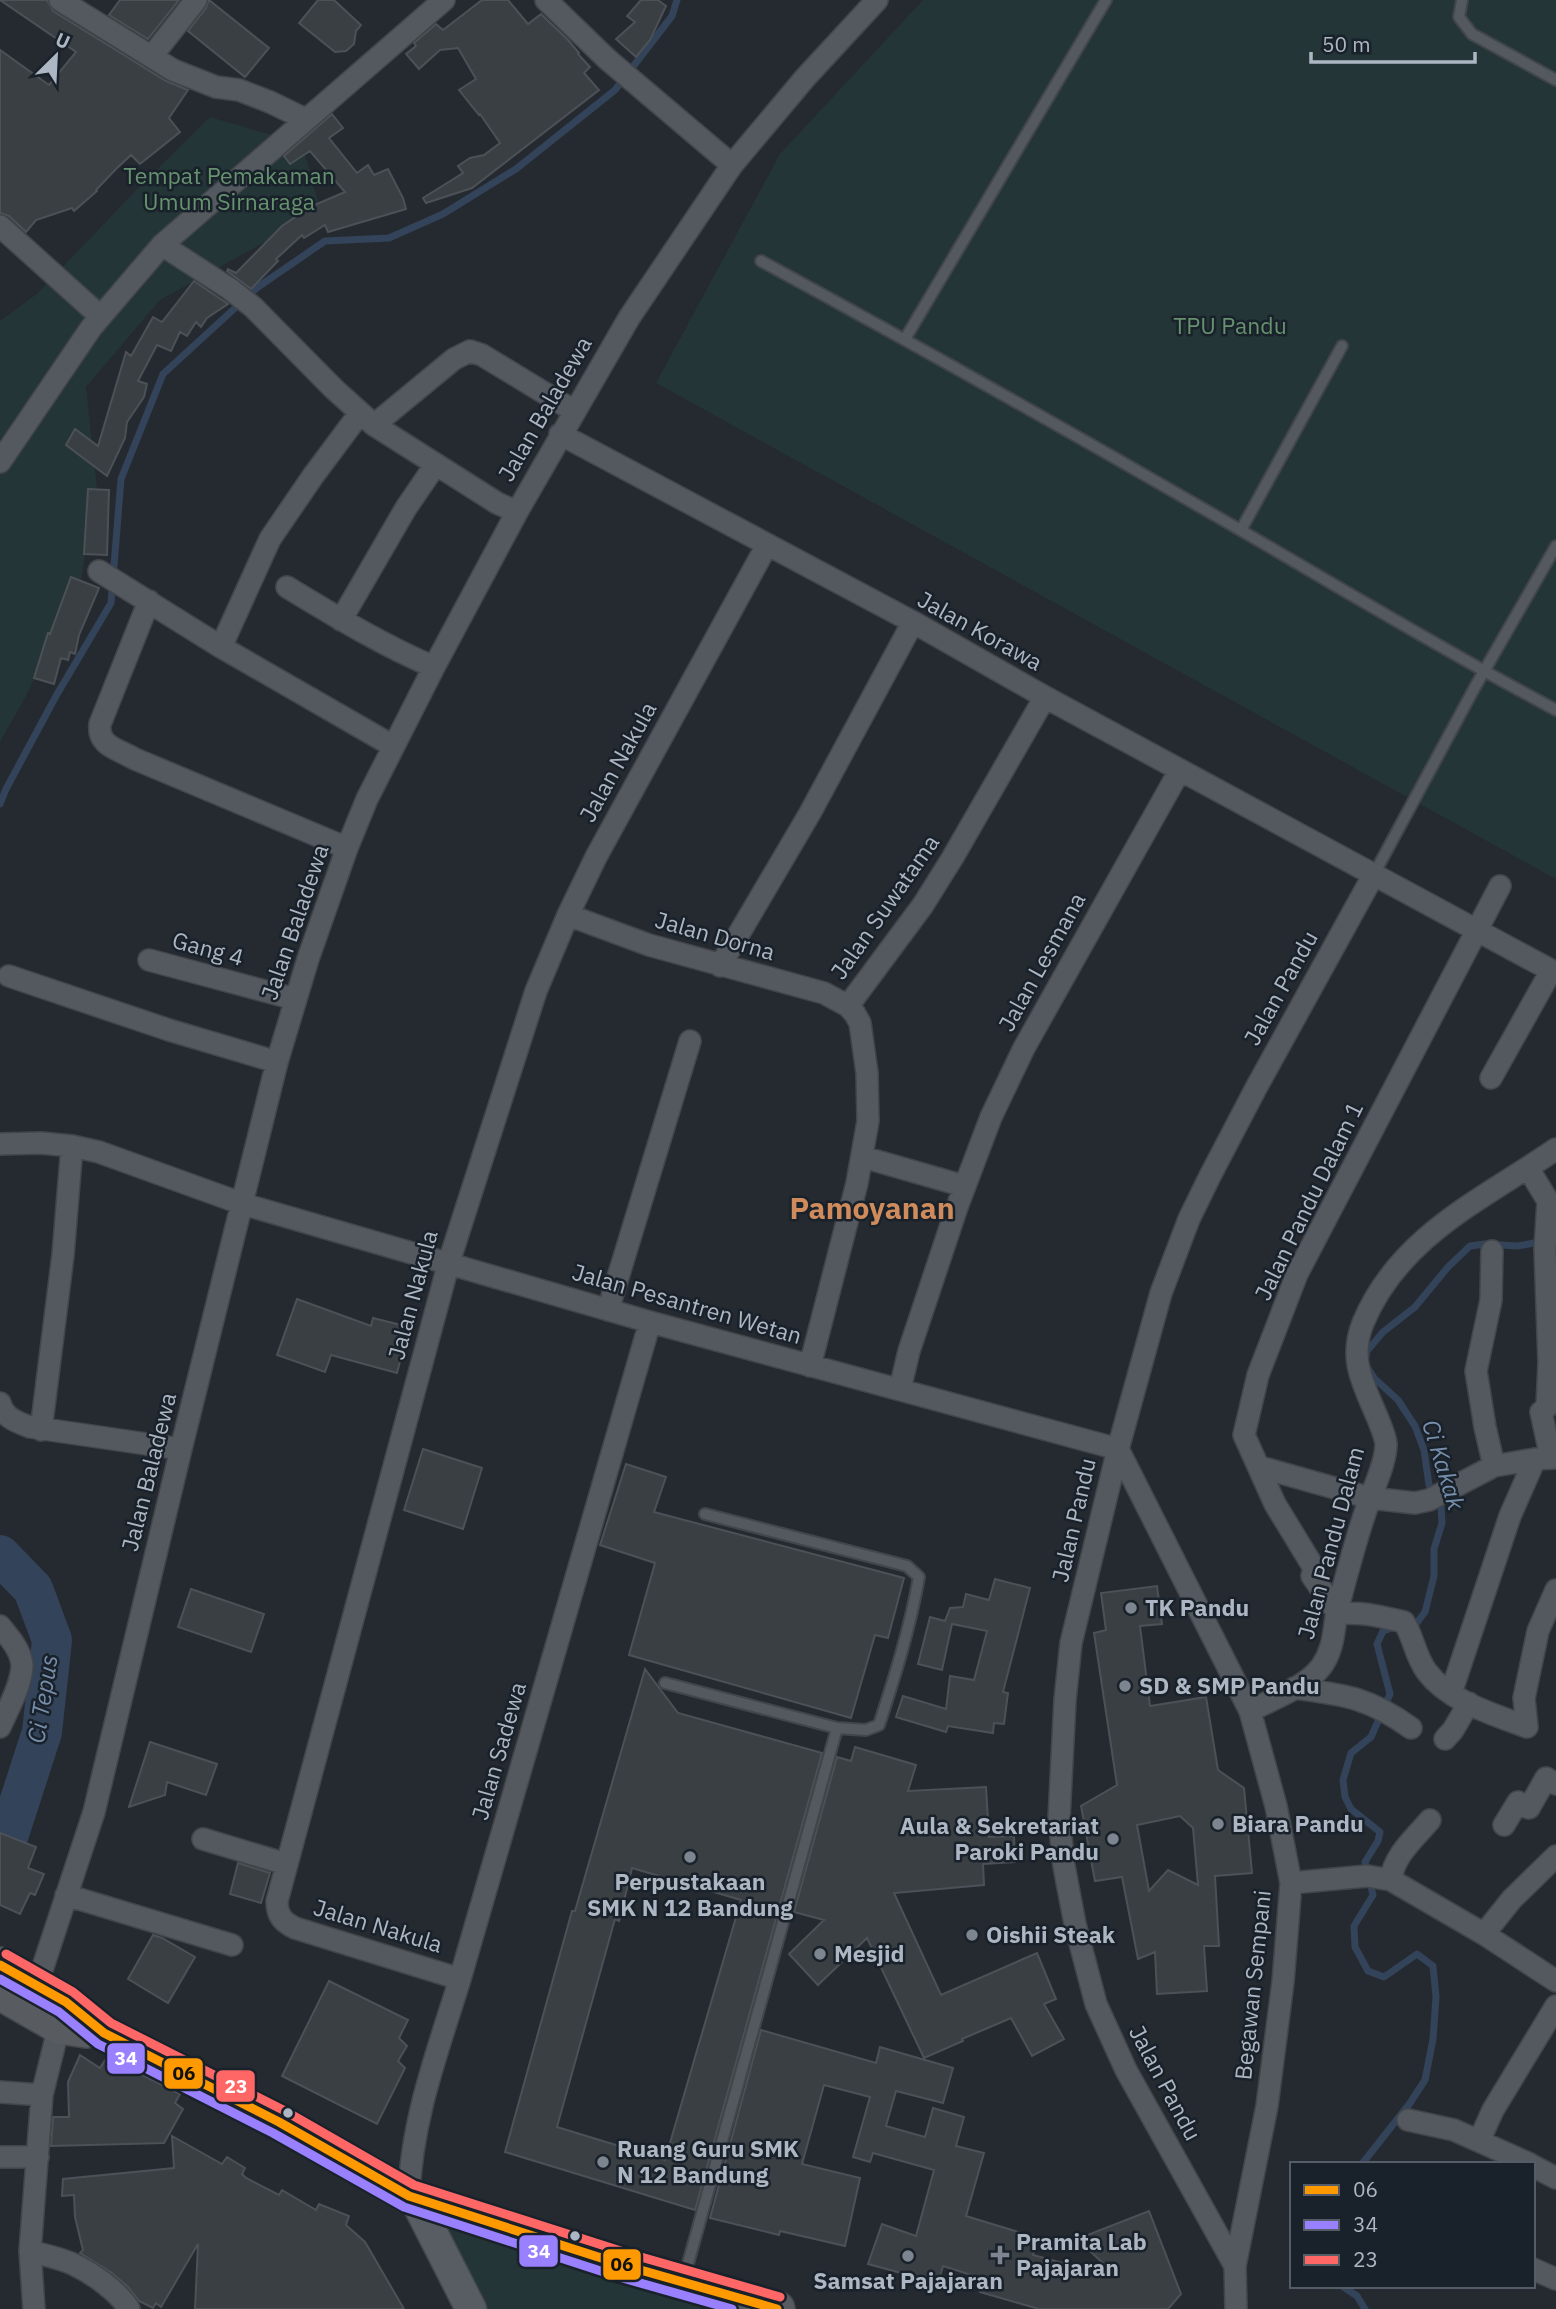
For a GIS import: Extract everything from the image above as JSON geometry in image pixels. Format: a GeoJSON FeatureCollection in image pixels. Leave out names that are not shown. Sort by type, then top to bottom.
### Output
{"type":"FeatureCollection","features":[{"type":"Feature","properties":{"kind":"highway"},"geometry":{"type":"LineString","coordinates":[[0,1965],[66,2002],[103,2033],[279,2122],[409,2196],[469,2213],[755,2307]]}},
{"type":"Feature","properties":{"kind":"highway"},"geometry":{"type":"LineString","coordinates":[[0,1992],[59,2026],[103,2033]]}},
{"type":"Feature","properties":{"kind":"main road"},"geometry":{"type":"LineString","coordinates":[[409,2196],[417,2203],[471,2309]]}},
{"type":"Feature","properties":{"kind":"street"},"geometry":{"type":"LineString","coordinates":[[60,0],[84,6],[173,70],[216,87],[239,90],[305,119]]}},
{"type":"Feature","properties":{"kind":"street"},"geometry":{"type":"LineString","coordinates":[[159,47],[196,0]]}},
{"type":"Feature","properties":{"kind":"street"},"geometry":{"type":"LineString","coordinates":[[0,462],[100,316],[162,245],[444,0]]}},
{"type":"Feature","properties":{"kind":"street"},"geometry":{"type":"LineString","coordinates":[[546,0],[607,59],[732,165]]}},
{"type":"Feature","properties":{"kind":"street","name":"Jalan Baladewa"},"geometry":{"type":"LineString","coordinates":[[37,1985],[94,1812],[277,1062],[295,999],[347,848],[393,746],[434,667],[560,434],[629,318],[732,165],[805,78],[877,0]]}},
{"type":"Feature","properties":{"kind":"street"},"geometry":{"type":"LineString","coordinates":[[0,226],[100,316]]}},
{"type":"Feature","properties":{"kind":"street"},"geometry":{"type":"LineString","coordinates":[[162,245],[253,307],[367,419],[497,503],[517,512]]}},
{"type":"Feature","properties":{"kind":"street"},"geometry":{"type":"LineString","coordinates":[[221,647],[270,539],[313,476],[367,419],[454,359],[470,351],[482,355],[574,411]]}},
{"type":"Feature","properties":{"kind":"street","name":"Jalan Korawa"},"geometry":{"type":"LineString","coordinates":[[560,434],[913,622],[1373,876]]}},
{"type":"Feature","properties":{"kind":"street"},"geometry":{"type":"LineString","coordinates":[[341,620],[406,508],[436,464]]}},
{"type":"Feature","properties":{"kind":"street","name":"Jalan Nakula"},"geometry":{"type":"LineString","coordinates":[[460,1979],[285,1923],[277,1909],[286,1864],[449,1262],[536,991],[596,857],[767,545]]}},
{"type":"Feature","properties":{"kind":"street"},"geometry":{"type":"LineString","coordinates":[[99,571],[221,647],[393,746]]}},
{"type":"Feature","properties":{"kind":"street"},"geometry":{"type":"LineString","coordinates":[[287,587],[406,656],[434,667]]}},
{"type":"Feature","properties":{"kind":"street"},"geometry":{"type":"LineString","coordinates":[[149,601],[100,724],[99,734],[102,740],[135,759],[347,848]]}},
{"type":"Feature","properties":{"kind":"street"},"geometry":{"type":"LineString","coordinates":[[720,966],[810,813],[913,622]]}},
{"type":"Feature","properties":{"kind":"street","name":"Jalan Suwatama"},"geometry":{"type":"LineString","coordinates":[[810,1366],[863,1157],[868,1121],[867,1073],[860,1023],[848,1006],[923,905],[1045,697]]}},
{"type":"Feature","properties":{"kind":"street","name":"Jalan Lesmana"},"geometry":{"type":"LineString","coordinates":[[900,1389],[909,1351],[964,1186],[991,1117],[1024,1048],[1180,770]]}},
{"type":"Feature","properties":{"kind":"street"},"geometry":{"type":"LineString","coordinates":[[1373,876],[1554,972],[1491,1078]]}},
{"type":"Feature","properties":{"kind":"street","name":"Jalan Pandu"},"geometry":{"type":"LineString","coordinates":[[1236,2309],[1235,2266],[1126,2070],[1096,2004],[1075,1924],[1064,1866],[1059,1819],[1060,1762],[1071,1643],[1143,1351],[1189,1219],[1256,1088],[1373,876]]}},
{"type":"Feature","properties":{"kind":"street","name":"Jalan Pandu Dalam 1"},"geometry":{"type":"LineString","coordinates":[[1337,1613],[1312,1576],[1314,1568],[1275,1504],[1244,1435],[1258,1375],[1297,1274],[1500,886]]}},
{"type":"Feature","properties":{"kind":"street","name":"Jalan Dorna"},"geometry":{"type":"LineString","coordinates":[[568,915],[649,945],[824,993],[848,1006]]}},
{"type":"Feature","properties":{"kind":"street","name":"Gang 4"},"geometry":{"type":"LineString","coordinates":[[149,960],[295,999]]}},
{"type":"Feature","properties":{"kind":"street"},"geometry":{"type":"LineString","coordinates":[[9,976],[169,1030],[277,1062]]}},
{"type":"Feature","properties":{"kind":"street"},"geometry":{"type":"LineString","coordinates":[[608,1310],[690,1041]]}},
{"type":"Feature","properties":{"kind":"street","name":"Jalan Pesantren Wetan"},"geometry":{"type":"LineString","coordinates":[[0,1144],[20,1142],[72,1146],[132,1163],[243,1204],[608,1310],[1118,1449]]}},
{"type":"Feature","properties":{"kind":"street"},"geometry":{"type":"LineString","coordinates":[[41,1430],[63,1255],[72,1146]]}},
{"type":"Feature","properties":{"kind":"street","name":"Jalan Pandu Dalam"},"geometry":{"type":"LineString","coordinates":[[1250,1711],[1294,1688],[1318,1671],[1333,1647],[1337,1613],[1357,1537],[1385,1456],[1385,1437],[1355,1354],[1370,1308],[1393,1273],[1430,1232],[1556,1149]]}},
{"type":"Feature","properties":{"kind":"street"},"geometry":{"type":"LineString","coordinates":[[863,1157],[964,1186]]}},
{"type":"Feature","properties":{"kind":"street"},"geometry":{"type":"LineString","coordinates":[[1444,1739],[1453,1730],[1510,1516],[1547,1458],[1541,1412],[1547,1407],[1549,1362],[1545,1239],[1548,1201],[1528,1168]]}},
{"type":"Feature","properties":{"kind":"street"},"geometry":{"type":"LineString","coordinates":[[1492,1251],[1491,1300],[1476,1371],[1494,1466]]}},
{"type":"Feature","properties":{"kind":"street","name":"Jalan Sadewa"},"geometry":{"type":"LineString","coordinates":[[409,2196],[410,2161],[419,2114],[650,1322]]}},
{"type":"Feature","properties":{"kind":"street"},"geometry":{"type":"LineString","coordinates":[[0,1403],[11,1420],[41,1430],[181,1449]]}},
{"type":"Feature","properties":{"kind":"street","name":"Begawan Sempani"},"geometry":{"type":"LineString","coordinates":[[1118,1449],[1250,1711],[1276,1806],[1291,1883],[1283,1982],[1267,2106],[1235,2266]]}},
{"type":"Feature","properties":{"kind":"street"},"geometry":{"type":"LineString","coordinates":[[1260,1467],[1370,1498],[1415,1503],[1494,1466],[1547,1458]]}},
{"type":"Feature","properties":{"kind":"street"},"geometry":{"type":"LineString","coordinates":[[1337,1613],[1368,1614],[1407,1626],[1414,1650],[1427,1672],[1460,1698],[1527,1727],[1524,1698],[1538,1631],[1556,1590]]}},
{"type":"Feature","properties":{"kind":"street"},"geometry":{"type":"LineString","coordinates":[[0,1626],[15,1645],[22,1665],[16,1690],[0,1727]]}},
{"type":"Feature","properties":{"kind":"street"},"geometry":{"type":"LineString","coordinates":[[1294,1688],[1342,1695],[1372,1704],[1411,1728]]}},
{"type":"Feature","properties":{"kind":"street"},"geometry":{"type":"LineString","coordinates":[[1504,1825],[1518,1802],[1529,1808],[1546,1778],[1556,1784]]}},
{"type":"Feature","properties":{"kind":"street"},"geometry":{"type":"LineString","coordinates":[[1381,1879],[1392,1871],[1404,1850],[1430,1820]]}},
{"type":"Feature","properties":{"kind":"street"},"geometry":{"type":"LineString","coordinates":[[203,1839],[286,1864]]}},
{"type":"Feature","properties":{"kind":"street"},"geometry":{"type":"LineString","coordinates":[[1484,1934],[1512,1899],[1556,1856]]}},
{"type":"Feature","properties":{"kind":"street"},"geometry":{"type":"LineString","coordinates":[[1291,1883],[1381,1879],[1484,1934],[1556,1981]]}},
{"type":"Feature","properties":{"kind":"street"},"geometry":{"type":"LineString","coordinates":[[66,1895],[232,1945]]}},
{"type":"Feature","properties":{"kind":"street"},"geometry":{"type":"LineString","coordinates":[[1479,2141],[1493,2110],[1556,2006]]}},
{"type":"Feature","properties":{"kind":"street"},"geometry":{"type":"LineString","coordinates":[[34,2309],[30,2251],[43,2095],[59,2026]]}},
{"type":"Feature","properties":{"kind":"street"},"geometry":{"type":"LineString","coordinates":[[0,2092],[43,2095]]}},
{"type":"Feature","properties":{"kind":"street"},"geometry":{"type":"LineString","coordinates":[[1408,2120],[1454,2130],[1524,2162]]}},
{"type":"Feature","properties":{"kind":"street"},"geometry":{"type":"LineString","coordinates":[[0,2157],[38,2157]]}},
{"type":"Feature","properties":{"kind":"street"},"geometry":{"type":"LineString","coordinates":[[1535,2167],[1556,2178]]}},
{"type":"Feature","properties":{"kind":"street"},"geometry":{"type":"LineString","coordinates":[[30,2251],[72,2263],[106,2286],[124,2301],[129,2309]]}},
{"type":"Feature","properties":{"kind":"street"},"geometry":{"type":"LineString","coordinates":[[1535,2270],[1556,2278]]}},
{"type":"Feature","properties":{"kind":"lane"},"geometry":{"type":"LineString","coordinates":[[905,339],[1106,0]]}},
{"type":"Feature","properties":{"kind":"lane"},"geometry":{"type":"LineString","coordinates":[[1462,0],[1459,17],[1472,34],[1556,80]]}},
{"type":"Feature","properties":{"kind":"lane"},"geometry":{"type":"LineString","coordinates":[[761,261],[905,339],[1484,672],[1556,710]]}},
{"type":"Feature","properties":{"kind":"lane"},"geometry":{"type":"LineString","coordinates":[[1241,530],[1342,346]]}},
{"type":"Feature","properties":{"kind":"lane"},"geometry":{"type":"LineString","coordinates":[[1373,876],[1556,546]]}},
{"type":"Feature","properties":{"kind":"lane"},"geometry":{"type":"LineString","coordinates":[[665,1684],[837,1728],[866,1730],[879,1725],[903,1650],[919,1577],[907,1566],[705,1514]]}},
{"type":"Feature","properties":{"kind":"lane"},"geometry":{"type":"LineString","coordinates":[[684,2282],[837,1728]]}},
{"type":"Feature","properties":{"kind":"green space","name":"TPU Pandu"},"geometry":{"type":"Polygon","coordinates":[[[923,0],[1556,0],[1556,879],[656,383],[780,154],[923,0]]]}},
{"type":"Feature","properties":{"kind":"green space","name":"Tempat Pemakaman Umum Sirnaraga"},"geometry":{"type":"Polygon","coordinates":[[[210,117],[302,144],[318,202],[265,242],[160,300],[86,387],[97,488],[80,585],[25,698],[0,742],[0,321],[38,293],[210,117]]]}},
{"type":"Feature","properties":{"kind":"green space"},"geometry":{"type":"Polygon","coordinates":[[[428,2216],[708,2303],[699,2309],[478,2309],[428,2216]]]}},
{"type":"Feature","properties":{"kind":"building"},"geometry":{"type":"Polygon","coordinates":[[[0,0],[47,0],[53,11],[166,81],[188,90],[169,118],[180,132],[140,164],[131,155],[74,211],[72,208],[36,220],[26,232],[9,216],[0,213],[0,50],[49,85],[76,52],[0,0]]]}},
{"type":"Feature","properties":{"kind":"building"},"geometry":{"type":"Polygon","coordinates":[[[120,0],[179,0],[148,39],[109,15],[120,0]]]}},
{"type":"Feature","properties":{"kind":"building"},"geometry":{"type":"Polygon","coordinates":[[[209,0],[269,48],[245,77],[188,31],[209,0]]]}},
{"type":"Feature","properties":{"kind":"building"},"geometry":{"type":"Polygon","coordinates":[[[318,0],[334,0],[361,25],[356,31],[354,44],[346,51],[335,52],[299,23],[318,0]]]}},
{"type":"Feature","properties":{"kind":"building"},"geometry":{"type":"Polygon","coordinates":[[[482,0],[508,0],[528,24],[541,14],[568,40],[590,67],[584,73],[599,90],[472,188],[426,203],[423,198],[463,173],[458,166],[470,158],[484,155],[500,143],[459,90],[476,79],[458,48],[440,50],[419,69],[406,54],[416,46],[414,43],[436,24],[443,30],[482,0]]]}},
{"type":"Feature","properties":{"kind":"building"},"geometry":{"type":"Polygon","coordinates":[[[641,0],[658,0],[666,6],[650,40],[636,57],[616,39],[635,22],[627,16],[641,0]]]}},
{"type":"Feature","properties":{"kind":"building"},"geometry":{"type":"Polygon","coordinates":[[[332,114],[343,128],[329,138],[357,173],[368,165],[374,175],[388,169],[406,209],[328,232],[325,225],[304,238],[302,235],[276,259],[278,261],[251,289],[227,271],[228,269],[236,273],[282,226],[310,207],[345,192],[310,151],[290,164],[284,156],[332,114]]]}},
{"type":"Feature","properties":{"kind":"building"},"geometry":{"type":"Polygon","coordinates":[[[194,281],[228,304],[207,318],[201,327],[196,322],[187,336],[180,332],[171,351],[157,345],[138,381],[147,384],[144,397],[127,422],[125,438],[107,476],[66,445],[75,429],[98,446],[126,352],[131,356],[153,317],[162,322],[194,281]]]}},
{"type":"Feature","properties":{"kind":"building"},"geometry":{"type":"Polygon","coordinates":[[[88,489],[109,490],[107,555],[84,554],[88,489]]]}},
{"type":"Feature","properties":{"kind":"building"},"geometry":{"type":"Polygon","coordinates":[[[71,577],[99,588],[79,635],[75,654],[70,652],[68,660],[61,658],[54,684],[34,678],[48,633],[50,634],[71,577]]]}},
{"type":"Feature","properties":{"kind":"building"},"geometry":{"type":"Polygon","coordinates":[[[297,1299],[371,1326],[373,1318],[409,1327],[397,1373],[331,1355],[325,1372],[277,1355],[297,1299]]]}},
{"type":"Feature","properties":{"kind":"building"},"geometry":{"type":"Polygon","coordinates":[[[423,1449],[482,1468],[463,1529],[404,1510],[423,1449]]]}},
{"type":"Feature","properties":{"kind":"building"},"geometry":{"type":"Polygon","coordinates":[[[626,1464],[666,1477],[654,1512],[904,1578],[888,1638],[875,1635],[851,1718],[629,1655],[655,1563],[600,1545],[626,1464]]]}},
{"type":"Feature","properties":{"kind":"building"},"geometry":{"type":"Polygon","coordinates":[[[995,1579],[1030,1588],[1003,1692],[1008,1693],[1004,1724],[994,1723],[993,1733],[948,1726],[946,1732],[896,1717],[903,1696],[946,1709],[950,1676],[974,1680],[987,1631],[952,1624],[942,1670],[918,1664],[930,1617],[945,1621],[950,1608],[963,1607],[966,1594],[989,1600],[995,1579]]]}},
{"type":"Feature","properties":{"kind":"building"},"geometry":{"type":"Polygon","coordinates":[[[1157,1586],[1162,1624],[1140,1626],[1150,1706],[1206,1697],[1218,1770],[1244,1788],[1252,1873],[1215,1876],[1219,1946],[1204,1946],[1207,1991],[1157,1994],[1155,1952],[1138,1959],[1122,1877],[1095,1881],[1081,1806],[1117,1785],[1094,1633],[1106,1630],[1101,1593],[1157,1586]],[[1180,1816],[1137,1825],[1149,1891],[1168,1870],[1198,1885],[1193,1828],[1180,1816]]]}},
{"type":"Feature","properties":{"kind":"building"},"geometry":{"type":"Polygon","coordinates":[[[191,1589],[264,1614],[251,1652],[178,1627],[191,1589]]]}},
{"type":"Feature","properties":{"kind":"building"},"geometry":{"type":"Polygon","coordinates":[[[645,1669],[678,1713],[822,1753],[695,2210],[505,2152],[572,1911],[575,1911],[645,1669]],[[632,1868],[619,1921],[615,1919],[557,2127],[665,2160],[741,1900],[632,1868]]]}},
{"type":"Feature","properties":{"kind":"building"},"geometry":{"type":"Polygon","coordinates":[[[150,1742],[217,1764],[206,1795],[167,1782],[165,1795],[129,1807],[150,1742]]]}},
{"type":"Feature","properties":{"kind":"building"},"geometry":{"type":"Polygon","coordinates":[[[855,1747],[916,1765],[908,1791],[986,1787],[989,1837],[1014,1836],[1015,1862],[983,1864],[984,1885],[894,1893],[941,1995],[1037,1953],[1056,1999],[1044,2004],[1064,2039],[1032,2056],[1011,2018],[924,2058],[867,1938],[818,1985],[789,1954],[824,1920],[794,1912],[837,1757],[851,1761],[855,1747]]]}},
{"type":"Feature","properties":{"kind":"building"},"geometry":{"type":"Polygon","coordinates":[[[0,1833],[36,1847],[28,1868],[44,1874],[35,1895],[30,1893],[20,1914],[0,1905],[0,1833]]]}},
{"type":"Feature","properties":{"kind":"building"},"geometry":{"type":"Polygon","coordinates":[[[238,1863],[270,1873],[261,1903],[230,1894],[238,1863]]]}},
{"type":"Feature","properties":{"kind":"building"},"geometry":{"type":"Polygon","coordinates":[[[153,1935],[195,1957],[168,2003],[128,1979],[153,1935]]]}},
{"type":"Feature","properties":{"kind":"building"},"geometry":{"type":"Polygon","coordinates":[[[329,1981],[408,2020],[399,2038],[407,2046],[398,2061],[405,2068],[377,2124],[282,2076],[329,1981]]]}},
{"type":"Feature","properties":{"kind":"building"},"geometry":{"type":"Polygon","coordinates":[[[761,2030],[876,2063],[880,2047],[953,2068],[943,2103],[896,2091],[886,2126],[925,2137],[933,2108],[964,2117],[956,2146],[984,2153],[966,2216],[1038,2238],[1033,2255],[1119,2278],[1077,2239],[1149,2211],[1181,2294],[1168,2309],[1039,2309],[980,2292],[984,2279],[943,2266],[938,2283],[868,2264],[882,2224],[916,2236],[934,2170],[873,2153],[870,2162],[853,2157],[870,2097],[824,2085],[802,2164],[860,2178],[845,2246],[780,2231],[779,2235],[710,2218],[761,2030]]]}},
{"type":"Feature","properties":{"kind":"building"},"geometry":{"type":"Polygon","coordinates":[[[80,2055],[100,2068],[107,2057],[180,2094],[175,2103],[183,2109],[164,2143],[51,2146],[53,2117],[69,2117],[68,2082],[80,2055]]]}},
{"type":"Feature","properties":{"kind":"building"},"geometry":{"type":"Polygon","coordinates":[[[172,2136],[222,2164],[227,2157],[245,2168],[242,2174],[246,2178],[279,2195],[282,2190],[316,2210],[319,2204],[349,2216],[346,2225],[365,2242],[404,2309],[195,2309],[198,2244],[161,2307],[156,2303],[153,2308],[139,2301],[112,2273],[80,2253],[83,2250],[75,2217],[74,2195],[62,2196],[63,2179],[174,2168],[172,2136]]]}},
{"type":"Feature","properties":{"kind":"waterway"},"geometry":{"type":"LineString","coordinates":[[0,804],[56,696],[111,603],[121,479],[163,374],[258,287],[325,241],[389,238],[443,214],[516,169],[615,90],[672,16],[677,0]]}},
{"type":"Feature","properties":{"kind":"waterway","name":"Ci Kakak"},"geometry":{"type":"LineString","coordinates":[[1366,1356],[1383,1332],[1415,1307],[1448,1267],[1470,1246],[1518,1246],[1539,1242],[1556,1248]]}},
{"type":"Feature","properties":{"kind":"waterway","name":"Ci Kakak"},"geometry":{"type":"LineString","coordinates":[[1367,1367],[1374,1378],[1398,1400],[1415,1426],[1424,1450],[1429,1485],[1441,1507],[1442,1523],[1434,1549],[1434,1576],[1425,1612],[1413,1628],[1410,1628]]}},
{"type":"Feature","properties":{"kind":"waterway","name":"Ci Tepus"},"geometry":{"type":"LineString","coordinates":[[0,1555],[33,1589],[52,1640],[42,1732],[0,1854]]}},
{"type":"Feature","properties":{"kind":"waterway","name":"Ci Kakak"},"geometry":{"type":"LineString","coordinates":[[1364,2162],[1425,2080],[1433,2039],[1436,1997],[1433,1966],[1417,1954],[1384,1977],[1368,1971],[1355,1947],[1354,1926],[1373,1895],[1365,1862],[1378,1841],[1380,1832],[1351,1809],[1345,1797],[1343,1780],[1351,1753],[1371,1737],[1390,1694],[1377,1644],[1383,1631],[1395,1627]]}},
{"type":"Feature","properties":{"kind":"waterway","name":"Ci Kakak"},"geometry":{"type":"LineString","coordinates":[[1345,2288],[1357,2296],[1365,2309]]}},
{"type":"Feature","properties":{"kind":"transit line","name":"23"},"geometry":{"type":"LineString","coordinates":[[6,1954],[73,1992],[111,2023],[285,2111],[414,2185],[627,2253],[780,2297]]}},
{"type":"Feature","properties":{"kind":"transit line","name":"06"},"geometry":{"type":"LineString","coordinates":[[0,1965],[66,2002],[104,2033],[279,2122],[409,2196],[623,2265],[777,2309]]}},
{"type":"Feature","properties":{"kind":"transit line","name":"34"},"geometry":{"type":"LineString","coordinates":[[0,1979],[59,2012],[98,2044],[273,2133],[404,2207],[619,2277],[732,2309]]}},
{"type":"Feature","properties":{"kind":"place","name":"TK Pandu"},"geometry":{"type":"Point","coordinates":[1131,1608]}},
{"type":"Feature","properties":{"kind":"place","name":"SD & SMP Pandu"},"geometry":{"type":"Point","coordinates":[1125,1686]}},
{"type":"Feature","properties":{"kind":"place","name":"Biara Pandu"},"geometry":{"type":"Point","coordinates":[1218,1824]}},
{"type":"Feature","properties":{"kind":"place","name":"Aula & Sekretariat Paroki Pandu"},"geometry":{"type":"Point","coordinates":[1113,1839]}},
{"type":"Feature","properties":{"kind":"place","name":"Perpustakaan SMK N 12 Bandung"},"geometry":{"type":"Point","coordinates":[690,1857]}},
{"type":"Feature","properties":{"kind":"place","name":"Oishii Steak"},"geometry":{"type":"Point","coordinates":[972,1935]}},
{"type":"Feature","properties":{"kind":"place","name":"Mesjid"},"geometry":{"type":"Point","coordinates":[820,1954]}},
{"type":"Feature","properties":{"kind":"place","name":"Ruang Guru SMK N 12 Bandung"},"geometry":{"type":"Point","coordinates":[603,2162]}},
{"type":"Feature","properties":{"kind":"place","name":"Pramita Lab Pajajaran"},"geometry":{"type":"Point","coordinates":[1000,2255]}},
{"type":"Feature","properties":{"kind":"place","name":"Samsat Pajajaran"},"geometry":{"type":"Point","coordinates":[908,2256]}},
{"type":"Feature","properties":{"kind":"district","name":"Pamoyanan"},"geometry":{"type":"Point","coordinates":[872,1209]}}]}
